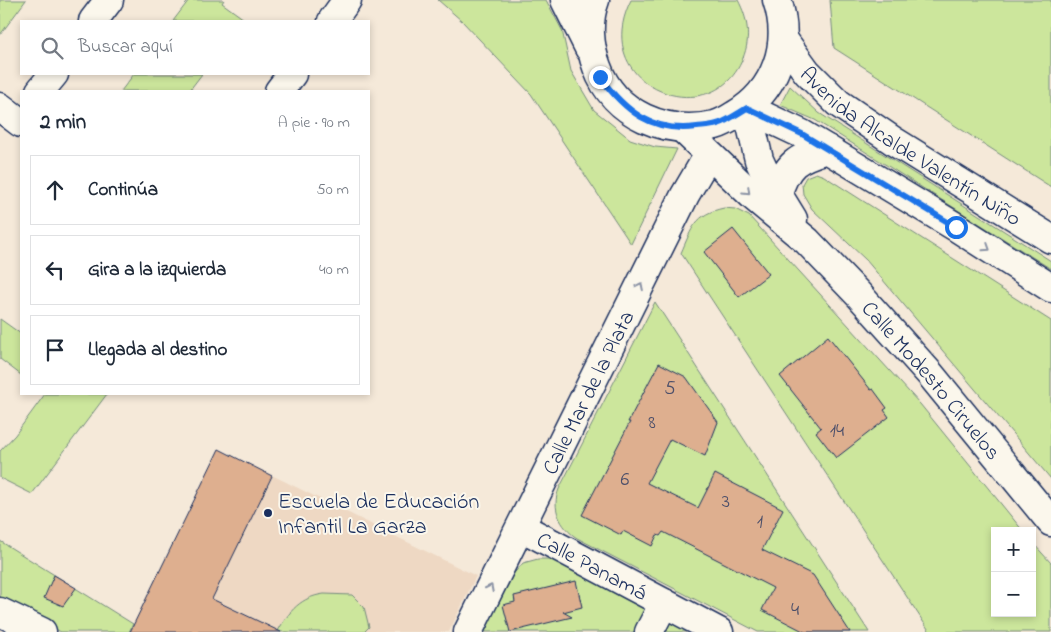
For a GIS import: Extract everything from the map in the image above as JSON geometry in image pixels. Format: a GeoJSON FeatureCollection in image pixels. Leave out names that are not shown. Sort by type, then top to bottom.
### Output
{"type":"FeatureCollection","features":[{"type":"Feature","properties":{"kind":"street"},"geometry":{"type":"LineString","coordinates":[[94,20],[109,0]]}},
{"type":"Feature","properties":{"kind":"street"},"geometry":{"type":"LineString","coordinates":[[333,20],[347,0]]}},
{"type":"Feature","properties":{"kind":"street"},"geometry":{"type":"LineString","coordinates":[[565,0],[592,53],[600,77],[615,98],[634,114],[658,124],[683,129],[715,125],[747,108],[765,89],[778,65],[783,39],[782,14],[777,0]]}},
{"type":"Feature","properties":{"kind":"street"},"geometry":{"type":"LineString","coordinates":[[592,53],[590,27],[595,0]]}},
{"type":"Feature","properties":{"kind":"street","name":"Avenida Alcalde Valentín Niño"},"geometry":{"type":"LineString","coordinates":[[783,39],[807,72],[838,103],[895,142],[1051,239]]}},
{"type":"Feature","properties":{"kind":"street"},"geometry":{"type":"LineString","coordinates":[[41,90],[53,75]]}},
{"type":"Feature","properties":{"kind":"street"},"geometry":{"type":"LineString","coordinates":[[281,90],[291,75]]}},
{"type":"Feature","properties":{"kind":"street","name":"Avenida Alcalde Valentín Niño"},"geometry":{"type":"LineString","coordinates":[[747,108],[802,134],[956,227],[1051,288]]}},
{"type":"Feature","properties":{"kind":"street","name":"Calle Modesto Ciruelos"},"geometry":{"type":"LineString","coordinates":[[747,108],[759,160],[777,195],[807,241]]}},
{"type":"Feature","properties":{"kind":"street","name":"Calle Modesto Ciruelos"},"geometry":{"type":"LineString","coordinates":[[683,129],[754,197],[807,241],[859,295],[930,374],[1051,522]]}},
{"type":"Feature","properties":{"kind":"street"},"geometry":{"type":"LineString","coordinates":[[777,195],[783,177],[793,164],[807,155],[827,149]]}},
{"type":"Feature","properties":{"kind":"street","name":"Calle Mar de la Plata"},"geometry":{"type":"LineString","coordinates":[[468,632],[685,195],[702,166],[712,157]]}},
{"type":"Feature","properties":{"kind":"street","name":"Calle Panamá"},"geometry":{"type":"LineString","coordinates":[[521,527],[719,632]]}},
{"type":"Feature","properties":{"kind":"street","name":"Calle Panamá"},"geometry":{"type":"LineString","coordinates":[[649,632],[664,603]]}},
{"type":"Feature","properties":{"kind":"street"},"geometry":{"type":"LineString","coordinates":[[0,612],[42,632]]}},
{"type":"Feature","properties":{"kind":"shaded area","name":"Escuela de Educación Infantil La Garza"},"geometry":{"type":"Polygon","coordinates":[[[219,449],[476,576],[449,632],[129,632],[219,449]]]}},
{"type":"Feature","properties":{"kind":"green space"},"geometry":{"type":"Polygon","coordinates":[[[0,0],[26,0],[0,35],[0,0]]]}},
{"type":"Feature","properties":{"kind":"green space"},"geometry":{"type":"Polygon","coordinates":[[[189,0],[224,0],[222,3],[244,19],[243,20],[174,20],[189,0]]]}},
{"type":"Feature","properties":{"kind":"green space"},"geometry":{"type":"Polygon","coordinates":[[[438,0],[546,0],[562,30],[571,71],[594,110],[630,139],[655,147],[677,149],[631,244],[531,94],[462,21],[438,0]]]}},
{"type":"Feature","properties":{"kind":"green space"},"geometry":{"type":"Polygon","coordinates":[[[631,0],[738,0],[746,21],[748,36],[743,58],[728,81],[707,94],[683,96],[659,90],[639,77],[626,57],[622,31],[631,0]]]}},
{"type":"Feature","properties":{"kind":"green space"},"geometry":{"type":"Polygon","coordinates":[[[830,0],[1051,0],[1051,187],[834,48],[830,0]]]}},
{"type":"Feature","properties":{"kind":"green space"},"geometry":{"type":"Polygon","coordinates":[[[133,75],[201,75],[190,90],[122,90],[133,75]]]}},
{"type":"Feature","properties":{"kind":"green space"},"geometry":{"type":"Polygon","coordinates":[[[790,86],[819,113],[1051,261],[1051,269],[815,120],[780,105],[790,86]]]}},
{"type":"Feature","properties":{"kind":"green space"},"geometry":{"type":"Polygon","coordinates":[[[816,173],[824,176],[1051,321],[1051,479],[866,260],[812,209],[803,194],[802,184],[806,177],[816,173]]]}},
{"type":"Feature","properties":{"kind":"green space"},"geometry":{"type":"Polygon","coordinates":[[[724,208],[735,209],[749,216],[920,404],[1020,527],[991,527],[991,617],[1036,617],[1036,546],[1051,563],[1051,632],[930,632],[681,253],[696,223],[714,211],[724,208]]]}},
{"type":"Feature","properties":{"kind":"green space"},"geometry":{"type":"Polygon","coordinates":[[[655,302],[869,632],[758,632],[577,538],[562,523],[556,503],[559,489],[655,302]]]}},
{"type":"Feature","properties":{"kind":"green space"},"geometry":{"type":"Polygon","coordinates":[[[0,319],[20,333],[20,374],[0,359],[0,319]]]}},
{"type":"Feature","properties":{"kind":"green space"},"geometry":{"type":"Polygon","coordinates":[[[44,395],[106,395],[32,494],[0,478],[0,451],[15,435],[44,395]]]}},
{"type":"Feature","properties":{"kind":"green space"},"geometry":{"type":"Polygon","coordinates":[[[0,541],[133,624],[129,632],[61,632],[0,602],[0,541]]]}},
{"type":"Feature","properties":{"kind":"green space"},"geometry":{"type":"Polygon","coordinates":[[[538,559],[551,559],[651,613],[641,632],[485,632],[508,580],[523,563],[538,559]]]}},
{"type":"Feature","properties":{"kind":"green space"},"geometry":{"type":"Polygon","coordinates":[[[324,594],[352,595],[364,607],[369,627],[364,632],[278,631],[296,606],[309,598],[324,594]]]}},
{"type":"Feature","properties":{"kind":"green space"},"geometry":{"type":"Polygon","coordinates":[[[665,618],[691,632],[658,632],[665,618]]]}},
{"type":"Feature","properties":{"kind":"building"},"geometry":{"type":"Polygon","coordinates":[[[733,229],[769,274],[739,297],[704,252],[733,229]]]}},
{"type":"Feature","properties":{"kind":"building"},"geometry":{"type":"Polygon","coordinates":[[[828,336],[871,390],[873,389],[887,408],[884,410],[889,417],[836,458],[816,432],[821,428],[780,376],[828,336]]]}},
{"type":"Feature","properties":{"kind":"building"},"geometry":{"type":"Polygon","coordinates":[[[659,363],[686,377],[718,422],[705,456],[670,439],[647,483],[698,508],[715,474],[783,509],[762,550],[813,575],[850,632],[805,632],[762,610],[773,588],[663,532],[660,536],[657,535],[652,546],[623,531],[621,535],[582,515],[659,363]]]}},
{"type":"Feature","properties":{"kind":"building"},"geometry":{"type":"Polygon","coordinates":[[[219,449],[272,476],[212,599],[281,632],[130,632],[219,449]]]}},
{"type":"Feature","properties":{"kind":"building"},"geometry":{"type":"Polygon","coordinates":[[[54,575],[76,588],[63,606],[44,598],[54,575]]]}},
{"type":"Feature","properties":{"kind":"building"},"geometry":{"type":"Polygon","coordinates":[[[576,581],[582,607],[563,612],[572,617],[510,632],[503,605],[515,602],[514,596],[576,581]]]}},
{"type":"Feature","properties":{"kind":"place","name":"Escuela de Educación Infantil La Garza"},"geometry":{"type":"Point","coordinates":[268,513]}},
{"type":"Feature","properties":{"kind":"route"},"geometry":{"type":"LineString","coordinates":[[600,77],[615,98],[634,114],[658,124],[683,129],[715,125],[724,122],[747,108],[773,122],[802,134],[956,227]]}}]}
